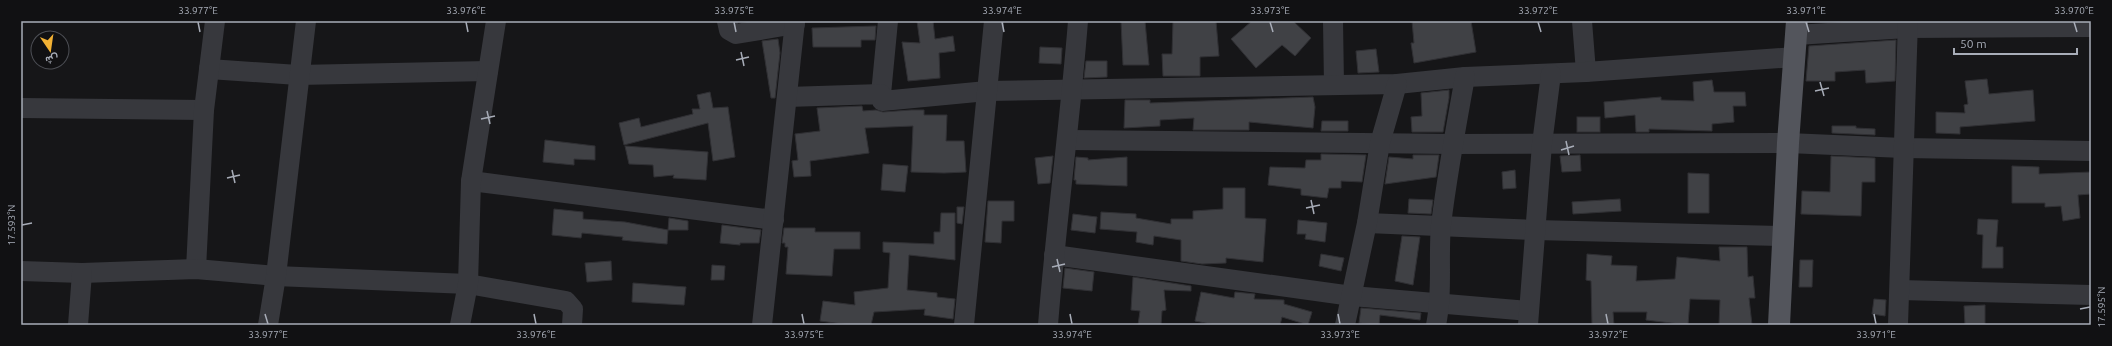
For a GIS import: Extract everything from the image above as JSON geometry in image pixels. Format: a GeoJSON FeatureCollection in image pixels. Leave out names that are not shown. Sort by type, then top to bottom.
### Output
{"type":"FeatureCollection","features":[{"type":"Feature","properties":{"kind":"main road"},"geometry":{"type":"LineString","coordinates":[[1779,325],[1788,143],[1797,28]]}},
{"type":"Feature","properties":{"kind":"street"},"geometry":{"type":"LineString","coordinates":[[196,269],[204,110],[215,21]]}},
{"type":"Feature","properties":{"kind":"street"},"geometry":{"type":"LineString","coordinates":[[268,325],[276,276],[298,75],[306,21]]}},
{"type":"Feature","properties":{"kind":"street"},"geometry":{"type":"LineString","coordinates":[[460,325],[468,284],[471,181],[496,21]]}},
{"type":"Feature","properties":{"kind":"street"},"geometry":{"type":"LineString","coordinates":[[727,21],[729,30],[736,34],[795,22],[762,325]]}},
{"type":"Feature","properties":{"kind":"street"},"geometry":{"type":"LineString","coordinates":[[888,21],[881,94],[882,101],[987,91],[1397,84],[1465,78],[1586,72],[1795,58]]}},
{"type":"Feature","properties":{"kind":"street"},"geometry":{"type":"LineString","coordinates":[[964,325],[994,21]]}},
{"type":"Feature","properties":{"kind":"street"},"geometry":{"type":"LineString","coordinates":[[1048,325],[1054,255],[1073,90],[1078,21]]}},
{"type":"Feature","properties":{"kind":"street"},"geometry":{"type":"LineString","coordinates":[[1333,21],[1334,85]]}},
{"type":"Feature","properties":{"kind":"street"},"geometry":{"type":"LineString","coordinates":[[1582,21],[1586,72]]}},
{"type":"Feature","properties":{"kind":"street"},"geometry":{"type":"LineString","coordinates":[[1898,325],[1908,24]]}},
{"type":"Feature","properties":{"kind":"street"},"geometry":{"type":"LineString","coordinates":[[1797,28],[1908,24],[2091,27]]}},
{"type":"Feature","properties":{"kind":"street"},"geometry":{"type":"LineString","coordinates":[[209,69],[298,75],[488,71]]}},
{"type":"Feature","properties":{"kind":"street"},"geometry":{"type":"LineString","coordinates":[[1054,255],[1352,296],[1440,305],[1528,318],[1542,144],[1550,74]]}},
{"type":"Feature","properties":{"kind":"street"},"geometry":{"type":"LineString","coordinates":[[1436,325],[1440,305],[1441,226],[1453,144],[1465,78]]}},
{"type":"Feature","properties":{"kind":"street"},"geometry":{"type":"LineString","coordinates":[[1345,325],[1367,223],[1380,143],[1397,84]]}},
{"type":"Feature","properties":{"kind":"street"},"geometry":{"type":"LineString","coordinates":[[787,97],[881,94]]}},
{"type":"Feature","properties":{"kind":"street"},"geometry":{"type":"LineString","coordinates":[[21,108],[204,110]]}},
{"type":"Feature","properties":{"kind":"street"},"geometry":{"type":"LineString","coordinates":[[1068,140],[1453,144],[1788,143],[1903,148],[2091,151]]}},
{"type":"Feature","properties":{"kind":"street"},"geometry":{"type":"LineString","coordinates":[[471,181],[774,220]]}},
{"type":"Feature","properties":{"kind":"street"},"geometry":{"type":"LineString","coordinates":[[1367,223],[1535,230],[1784,236]]}},
{"type":"Feature","properties":{"kind":"street"},"geometry":{"type":"LineString","coordinates":[[21,271],[82,273],[196,269],[276,276],[468,284],[566,301],[573,309],[572,325]]}},
{"type":"Feature","properties":{"kind":"street"},"geometry":{"type":"LineString","coordinates":[[78,325],[82,273]]}},
{"type":"Feature","properties":{"kind":"street"},"geometry":{"type":"LineString","coordinates":[[1900,290],[2091,294]]}},
{"type":"Feature","properties":{"kind":"building"},"geometry":{"type":"Polygon","coordinates":[[[917,21],[933,21],[935,39],[953,36],[955,51],[939,53],[940,78],[908,81],[902,42],[920,43],[917,21]]]}},
{"type":"Feature","properties":{"kind":"building"},"geometry":{"type":"Polygon","coordinates":[[[1121,21],[1145,21],[1149,65],[1123,65],[1121,21]]]}},
{"type":"Feature","properties":{"kind":"building"},"geometry":{"type":"Polygon","coordinates":[[[1173,21],[1216,21],[1219,56],[1200,57],[1200,76],[1163,76],[1162,54],[1172,54],[1173,21]]]}},
{"type":"Feature","properties":{"kind":"building"},"geometry":{"type":"Polygon","coordinates":[[[1252,21],[1293,21],[1311,38],[1295,56],[1282,45],[1256,68],[1231,39],[1252,21]]]}},
{"type":"Feature","properties":{"kind":"building"},"geometry":{"type":"Polygon","coordinates":[[[1412,21],[1471,21],[1476,52],[1414,63],[1411,43],[1414,43],[1412,21]]]}},
{"type":"Feature","properties":{"kind":"building"},"geometry":{"type":"Polygon","coordinates":[[[876,26],[875,40],[861,40],[861,47],[813,47],[812,28],[876,26]]]}},
{"type":"Feature","properties":{"kind":"building"},"geometry":{"type":"Polygon","coordinates":[[[778,39],[780,53],[775,98],[771,98],[762,41],[778,39]]]}},
{"type":"Feature","properties":{"kind":"building"},"geometry":{"type":"Polygon","coordinates":[[[1896,40],[1895,81],[1866,83],[1865,70],[1835,72],[1835,81],[1806,81],[1809,46],[1896,40]]]}},
{"type":"Feature","properties":{"kind":"building"},"geometry":{"type":"Polygon","coordinates":[[[1040,47],[1062,48],[1061,64],[1039,63],[1040,47]]]}},
{"type":"Feature","properties":{"kind":"building"},"geometry":{"type":"Polygon","coordinates":[[[1376,49],[1379,72],[1358,73],[1356,51],[1376,49]]]}},
{"type":"Feature","properties":{"kind":"building"},"geometry":{"type":"Polygon","coordinates":[[[1086,61],[1107,61],[1107,77],[1084,78],[1086,61]]]}},
{"type":"Feature","properties":{"kind":"building"},"geometry":{"type":"Polygon","coordinates":[[[1987,79],[1989,94],[2033,90],[2035,121],[1960,127],[1960,134],[1936,133],[1936,112],[1965,113],[1964,105],[1968,104],[1965,81],[1987,79]]]}},
{"type":"Feature","properties":{"kind":"building"},"geometry":{"type":"Polygon","coordinates":[[[1712,80],[1714,92],[1745,92],[1746,106],[1733,106],[1734,122],[1712,124],[1712,131],[1649,129],[1649,132],[1636,132],[1635,115],[1605,118],[1604,102],[1661,97],[1661,100],[1694,101],[1693,82],[1712,80]]]}},
{"type":"Feature","properties":{"kind":"building"},"geometry":{"type":"Polygon","coordinates":[[[1449,90],[1443,132],[1412,132],[1411,117],[1422,116],[1421,93],[1449,90]]]}},
{"type":"Feature","properties":{"kind":"building"},"geometry":{"type":"Polygon","coordinates":[[[710,92],[713,108],[728,107],[735,157],[713,161],[708,123],[624,145],[619,123],[639,118],[641,127],[693,114],[692,109],[700,109],[697,95],[710,92]]]}},
{"type":"Feature","properties":{"kind":"building"},"geometry":{"type":"Polygon","coordinates":[[[1313,97],[1315,107],[1313,128],[1249,122],[1249,130],[1193,130],[1194,118],[1160,120],[1160,126],[1124,128],[1125,100],[1150,100],[1150,103],[1313,97]]]}},
{"type":"Feature","properties":{"kind":"building"},"geometry":{"type":"Polygon","coordinates":[[[862,106],[863,111],[876,110],[883,112],[924,110],[924,115],[947,115],[946,141],[964,141],[966,172],[911,172],[913,126],[865,128],[869,153],[810,161],[811,176],[794,177],[792,161],[798,160],[795,134],[820,131],[817,108],[862,106]]]}},
{"type":"Feature","properties":{"kind":"building"},"geometry":{"type":"Polygon","coordinates":[[[1577,117],[1600,117],[1600,132],[1577,132],[1577,117]]]}},
{"type":"Feature","properties":{"kind":"building"},"geometry":{"type":"Polygon","coordinates":[[[1322,121],[1348,121],[1348,131],[1321,131],[1322,121]]]}},
{"type":"Feature","properties":{"kind":"building"},"geometry":{"type":"Polygon","coordinates":[[[1832,126],[1856,126],[1856,128],[1875,129],[1875,135],[1832,133],[1832,126]]]}},
{"type":"Feature","properties":{"kind":"building"},"geometry":{"type":"Polygon","coordinates":[[[545,140],[595,146],[595,160],[574,159],[574,165],[543,162],[545,140]]]}},
{"type":"Feature","properties":{"kind":"building"},"geometry":{"type":"Polygon","coordinates":[[[625,146],[708,152],[706,180],[673,178],[674,175],[654,177],[653,165],[629,164],[625,146]]]}},
{"type":"Feature","properties":{"kind":"building"},"geometry":{"type":"Polygon","coordinates":[[[1321,154],[1366,155],[1362,182],[1341,181],[1341,188],[1329,188],[1327,198],[1301,195],[1301,189],[1268,185],[1270,167],[1305,168],[1306,160],[1321,160],[1321,154]]]}},
{"type":"Feature","properties":{"kind":"building"},"geometry":{"type":"Polygon","coordinates":[[[1413,155],[1439,155],[1436,177],[1385,184],[1389,157],[1413,159],[1413,155]]]}},
{"type":"Feature","properties":{"kind":"building"},"geometry":{"type":"Polygon","coordinates":[[[1580,155],[1581,171],[1562,172],[1560,156],[1580,155]]]}},
{"type":"Feature","properties":{"kind":"building"},"geometry":{"type":"Polygon","coordinates":[[[1053,156],[1050,183],[1038,184],[1035,158],[1053,156]]]}},
{"type":"Feature","properties":{"kind":"building"},"geometry":{"type":"Polygon","coordinates":[[[1831,156],[1875,158],[1875,182],[1862,182],[1861,216],[1801,214],[1802,191],[1830,192],[1831,156]]]}},
{"type":"Feature","properties":{"kind":"building"},"geometry":{"type":"Polygon","coordinates":[[[1076,157],[1088,158],[1088,160],[1127,157],[1127,186],[1076,184],[1076,180],[1074,180],[1076,157]]]}},
{"type":"Feature","properties":{"kind":"building"},"geometry":{"type":"Polygon","coordinates":[[[883,164],[908,166],[905,192],[881,190],[883,164]]]}},
{"type":"Feature","properties":{"kind":"building"},"geometry":{"type":"Polygon","coordinates":[[[2012,166],[2039,167],[2039,174],[2091,172],[2091,194],[2078,195],[2080,218],[2063,221],[2061,206],[2045,207],[2045,203],[2012,203],[2012,166]]]}},
{"type":"Feature","properties":{"kind":"building"},"geometry":{"type":"Polygon","coordinates":[[[1515,170],[1516,188],[1503,189],[1502,172],[1515,170]]]}},
{"type":"Feature","properties":{"kind":"building"},"geometry":{"type":"Polygon","coordinates":[[[1688,173],[1709,174],[1709,213],[1688,213],[1688,173]]]}},
{"type":"Feature","properties":{"kind":"building"},"geometry":{"type":"Polygon","coordinates":[[[1223,188],[1245,188],[1245,218],[1266,219],[1263,262],[1226,258],[1226,263],[1202,264],[1181,261],[1181,240],[1154,236],[1153,245],[1136,242],[1137,232],[1100,229],[1101,212],[1136,214],[1136,218],[1171,224],[1171,219],[1193,219],[1193,211],[1223,209],[1223,188]]]}},
{"type":"Feature","properties":{"kind":"building"},"geometry":{"type":"Polygon","coordinates":[[[1409,199],[1433,200],[1431,214],[1408,213],[1409,199]]]}},
{"type":"Feature","properties":{"kind":"building"},"geometry":{"type":"Polygon","coordinates":[[[1620,199],[1621,211],[1573,214],[1572,202],[1620,199]]]}},
{"type":"Feature","properties":{"kind":"building"},"geometry":{"type":"Polygon","coordinates":[[[988,201],[1014,201],[1014,221],[1002,221],[1001,243],[985,242],[988,201]]]}},
{"type":"Feature","properties":{"kind":"building"},"geometry":{"type":"Polygon","coordinates":[[[957,207],[964,207],[962,224],[957,223],[957,207]]]}},
{"type":"Feature","properties":{"kind":"building"},"geometry":{"type":"Polygon","coordinates":[[[554,209],[583,212],[583,219],[625,222],[668,230],[667,244],[622,240],[623,237],[582,233],[581,238],[552,235],[554,209]]]}},
{"type":"Feature","properties":{"kind":"building"},"geometry":{"type":"Polygon","coordinates":[[[941,213],[955,213],[955,260],[909,255],[907,290],[937,293],[937,297],[955,299],[953,319],[924,315],[925,309],[874,312],[871,325],[850,325],[820,321],[823,301],[855,305],[854,292],[888,288],[890,253],[883,252],[883,242],[934,244],[934,232],[940,232],[941,213]]]}},
{"type":"Feature","properties":{"kind":"building"},"geometry":{"type":"Polygon","coordinates":[[[1073,214],[1097,217],[1095,233],[1071,230],[1073,214]]]}},
{"type":"Feature","properties":{"kind":"building"},"geometry":{"type":"Polygon","coordinates":[[[669,218],[688,221],[688,230],[668,230],[669,218]]]}},
{"type":"Feature","properties":{"kind":"building"},"geometry":{"type":"Polygon","coordinates":[[[1978,219],[1998,220],[1996,247],[2003,247],[2003,268],[1982,268],[1983,235],[1977,234],[1978,219]]]}},
{"type":"Feature","properties":{"kind":"building"},"geometry":{"type":"Polygon","coordinates":[[[1298,220],[1327,223],[1325,242],[1305,239],[1306,234],[1297,234],[1298,220]]]}},
{"type":"Feature","properties":{"kind":"building"},"geometry":{"type":"Polygon","coordinates":[[[722,225],[761,230],[759,243],[740,243],[740,245],[720,243],[722,225]]]}},
{"type":"Feature","properties":{"kind":"building"},"geometry":{"type":"Polygon","coordinates":[[[784,228],[815,228],[815,232],[860,232],[860,249],[834,249],[832,276],[786,274],[788,247],[785,247],[785,243],[782,243],[784,228]]]}},
{"type":"Feature","properties":{"kind":"building"},"geometry":{"type":"Polygon","coordinates":[[[1402,236],[1420,237],[1413,285],[1395,281],[1402,236]]]}},
{"type":"Feature","properties":{"kind":"building"},"geometry":{"type":"Polygon","coordinates":[[[1719,247],[1747,247],[1748,277],[1753,276],[1755,298],[1749,298],[1752,325],[1719,325],[1720,300],[1690,299],[1688,325],[1646,320],[1647,312],[1613,312],[1614,325],[1592,325],[1591,281],[1586,280],[1587,254],[1612,256],[1611,265],[1637,266],[1636,281],[1675,279],[1677,257],[1720,261],[1719,247]]]}},
{"type":"Feature","properties":{"kind":"building"},"geometry":{"type":"Polygon","coordinates":[[[1321,254],[1344,258],[1341,271],[1319,266],[1321,254]]]}},
{"type":"Feature","properties":{"kind":"building"},"geometry":{"type":"Polygon","coordinates":[[[1800,260],[1813,260],[1812,287],[1799,287],[1800,260]]]}},
{"type":"Feature","properties":{"kind":"building"},"geometry":{"type":"Polygon","coordinates":[[[611,261],[612,280],[587,282],[585,263],[611,261]]]}},
{"type":"Feature","properties":{"kind":"building"},"geometry":{"type":"Polygon","coordinates":[[[712,265],[725,266],[724,280],[711,280],[712,265]]]}},
{"type":"Feature","properties":{"kind":"building"},"geometry":{"type":"Polygon","coordinates":[[[1065,268],[1094,272],[1092,291],[1063,288],[1065,268]]]}},
{"type":"Feature","properties":{"kind":"building"},"geometry":{"type":"Polygon","coordinates":[[[1133,277],[1191,286],[1191,291],[1164,290],[1166,310],[1162,311],[1161,325],[1138,325],[1140,311],[1131,310],[1133,277]]]}},
{"type":"Feature","properties":{"kind":"building"},"geometry":{"type":"Polygon","coordinates":[[[633,283],[686,287],[684,305],[632,302],[633,283]]]}},
{"type":"Feature","properties":{"kind":"building"},"geometry":{"type":"Polygon","coordinates":[[[1201,292],[1234,298],[1235,292],[1255,294],[1254,299],[1284,300],[1284,304],[1312,312],[1308,325],[1282,317],[1280,325],[1215,325],[1195,321],[1201,292]]]}},
{"type":"Feature","properties":{"kind":"building"},"geometry":{"type":"Polygon","coordinates":[[[1874,299],[1886,300],[1885,316],[1872,314],[1874,299]]]}},
{"type":"Feature","properties":{"kind":"building"},"geometry":{"type":"Polygon","coordinates":[[[1985,305],[1985,325],[1965,325],[1964,306],[1985,305]]]}},
{"type":"Feature","properties":{"kind":"building"},"geometry":{"type":"Polygon","coordinates":[[[1361,308],[1421,313],[1420,320],[1380,315],[1379,325],[1359,323],[1361,308]]]}}]}
